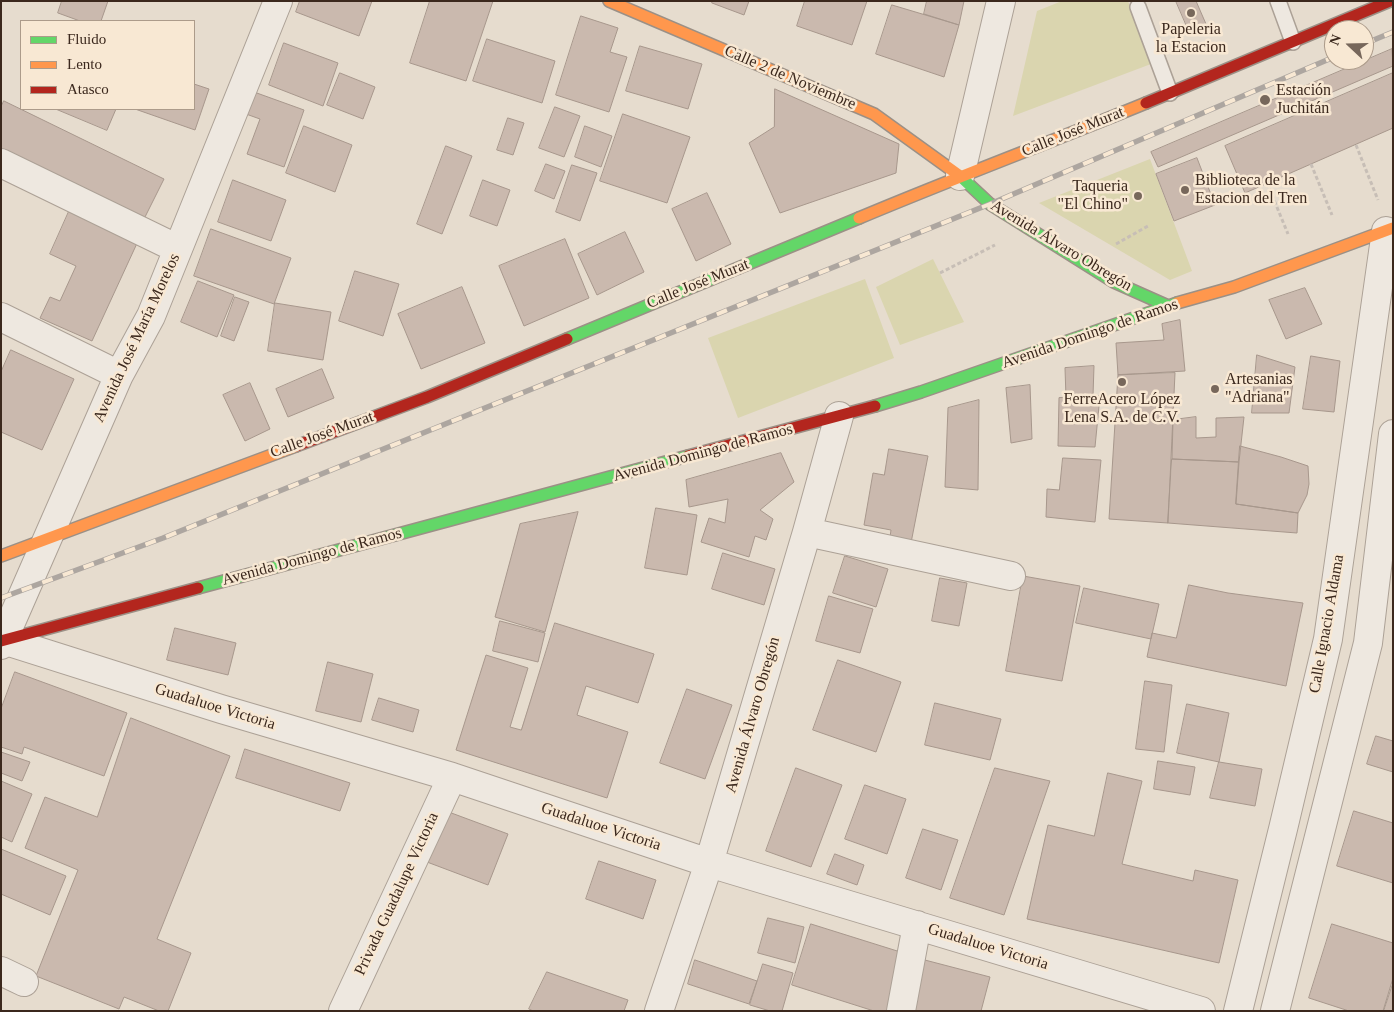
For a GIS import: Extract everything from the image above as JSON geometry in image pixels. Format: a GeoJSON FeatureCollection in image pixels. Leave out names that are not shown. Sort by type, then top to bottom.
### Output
{"type":"FeatureCollection","features":[{"type":"Feature","properties":{"kind":"street","name":"Avenida José María Morelos"},"geometry":{"type":"LineString","coordinates":[[2,642],[119,375],[151,316],[278,1]]}},
{"type":"Feature","properties":{"kind":"street","name":"Calle 2 de Noviembre"},"geometry":{"type":"LineString","coordinates":[[609,1],[874,114],[960,176]]}},
{"type":"Feature","properties":{"kind":"street"},"geometry":{"type":"LineString","coordinates":[[960,176],[1001,1]]}},
{"type":"Feature","properties":{"kind":"street","name":"Calle José Murat"},"geometry":{"type":"LineString","coordinates":[[1,556],[427,397],[960,176],[1082,129],[1390,1]]}},
{"type":"Feature","properties":{"kind":"street"},"geometry":{"type":"LineString","coordinates":[[1,163],[178,250]]}},
{"type":"Feature","properties":{"kind":"street","name":"Avenida Álvaro Obregón"},"geometry":{"type":"LineString","coordinates":[[960,176],[990,204],[1026,228],[1114,282],[1168,306]]}},
{"type":"Feature","properties":{"kind":"street","name":"Avenida Domingo de Ramos"},"geometry":{"type":"LineString","coordinates":[[2,642],[839,416],[921,392],[1168,306],[1234,287],[1387,222]]}},
{"type":"Feature","properties":{"kind":"street","name":"Calle Ignacio Aldama"},"geometry":{"type":"LineString","coordinates":[[1238,1011],[1328,639],[1387,222]]}},
{"type":"Feature","properties":{"kind":"street"},"geometry":{"type":"LineString","coordinates":[[1,317],[119,375]]}},
{"type":"Feature","properties":{"kind":"street","name":"Avenida Álvaro Obregón"},"geometry":{"type":"LineString","coordinates":[[659,1011],[709,863],[839,416]]}},
{"type":"Feature","properties":{"kind":"street"},"geometry":{"type":"LineString","coordinates":[[1275,1011],[1368,643],[1393,434]]}},
{"type":"Feature","properties":{"kind":"street"},"geometry":{"type":"LineString","coordinates":[[806,532],[1010,576]]}},
{"type":"Feature","properties":{"kind":"street"},"geometry":{"type":"LineString","coordinates":[[1328,639],[1368,643]]}},
{"type":"Feature","properties":{"kind":"street","name":"Guadaluoe Victoria"},"geometry":{"type":"LineString","coordinates":[[2,642],[452,777],[709,863],[1201,1011]]}},
{"type":"Feature","properties":{"kind":"street","name":"Privada Guadalupe Victoria"},"geometry":{"type":"LineString","coordinates":[[343,1011],[452,777]]}},
{"type":"Feature","properties":{"kind":"street"},"geometry":{"type":"LineString","coordinates":[[901,1011],[917,925]]}},
{"type":"Feature","properties":{"kind":"lane"},"geometry":{"type":"LineString","coordinates":[[1278,1],[1292,42]]}},
{"type":"Feature","properties":{"kind":"lane"},"geometry":{"type":"LineString","coordinates":[[1138,7],[1170,92]]}},
{"type":"Feature","properties":{"kind":"path"},"geometry":{"type":"LineString","coordinates":[[1356,144],[1387,222]]}},
{"type":"Feature","properties":{"kind":"path"},"geometry":{"type":"LineString","coordinates":[[1311,164],[1334,220]]}},
{"type":"Feature","properties":{"kind":"path"},"geometry":{"type":"LineString","coordinates":[[1267,183],[1290,238]]}},
{"type":"Feature","properties":{"kind":"path"},"geometry":{"type":"LineString","coordinates":[[940,273],[1026,228]]}},
{"type":"Feature","properties":{"kind":"shaded area"},"geometry":{"type":"Polygon","coordinates":[[[1062,1],[1128,1],[1151,64],[1013,116],[1037,11],[1062,1]]]}},
{"type":"Feature","properties":{"kind":"shaded area"},"geometry":{"type":"Polygon","coordinates":[[[1150,159],[1192,271],[1170,280],[1039,203],[1150,159]]]}},
{"type":"Feature","properties":{"kind":"shaded area"},"geometry":{"type":"Polygon","coordinates":[[[933,259],[964,322],[900,345],[876,287],[933,259]]]}},
{"type":"Feature","properties":{"kind":"shaded area"},"geometry":{"type":"Polygon","coordinates":[[[865,279],[894,358],[738,418],[708,338],[865,279]]]}},
{"type":"Feature","properties":{"kind":"building"},"geometry":{"type":"Polygon","coordinates":[[[62,1],[108,1],[101,20],[77,20],[58,13],[62,1]]]}},
{"type":"Feature","properties":{"kind":"building"},"geometry":{"type":"Polygon","coordinates":[[[300,1],[372,1],[359,36],[296,12],[300,1]]]}},
{"type":"Feature","properties":{"kind":"building"},"geometry":{"type":"Polygon","coordinates":[[[430,1],[493,1],[466,81],[410,63],[430,1]]]}},
{"type":"Feature","properties":{"kind":"building"},"geometry":{"type":"Polygon","coordinates":[[[713,1],[749,1],[744,15],[712,3],[713,1]]]}},
{"type":"Feature","properties":{"kind":"building"},"geometry":{"type":"Polygon","coordinates":[[[805,1],[867,1],[852,45],[797,26],[805,1]]]}},
{"type":"Feature","properties":{"kind":"building"},"geometry":{"type":"Polygon","coordinates":[[[927,1],[964,1],[959,25],[924,14],[927,1]]]}},
{"type":"Feature","properties":{"kind":"building","name":"Papeleria la Estacion"},"geometry":{"type":"Polygon","coordinates":[[[1176,1],[1196,1],[1206,24],[1189,31],[1176,1]]]}},
{"type":"Feature","properties":{"kind":"building"},"geometry":{"type":"Polygon","coordinates":[[[892,5],[959,25],[944,77],[876,54],[892,5]]]}},
{"type":"Feature","properties":{"kind":"building"},"geometry":{"type":"Polygon","coordinates":[[[581,16],[618,28],[610,52],[627,57],[609,112],[556,95],[581,16]]]}},
{"type":"Feature","properties":{"kind":"building"},"geometry":{"type":"Polygon","coordinates":[[[487,39],[555,61],[542,103],[473,81],[487,39]]]}},
{"type":"Feature","properties":{"kind":"building"},"geometry":{"type":"Polygon","coordinates":[[[284,43],[338,63],[323,106],[269,85],[284,43]]]}},
{"type":"Feature","properties":{"kind":"building"},"geometry":{"type":"Polygon","coordinates":[[[640,46],[702,64],[688,109],[626,91],[640,46]]]}},
{"type":"Feature","properties":{"kind":"building"},"geometry":{"type":"Polygon","coordinates":[[[1392,49],[1393,66],[1158,167],[1151,152],[1343,70],[1374,70],[1374,57],[1392,49]]]}},
{"type":"Feature","properties":{"kind":"building"},"geometry":{"type":"Polygon","coordinates":[[[340,73],[375,87],[363,119],[327,105],[340,73]]]}},
{"type":"Feature","properties":{"kind":"building"},"geometry":{"type":"Polygon","coordinates":[[[1393,73],[1393,128],[1245,193],[1225,146],[1393,73]]]}},
{"type":"Feature","properties":{"kind":"building"},"geometry":{"type":"Polygon","coordinates":[[[195,84],[209,89],[195,130],[138,110],[195,110],[195,84]]]}},
{"type":"Feature","properties":{"kind":"building"},"geometry":{"type":"Polygon","coordinates":[[[775,89],[899,144],[896,173],[780,213],[749,143],[774,127],[775,89]]]}},
{"type":"Feature","properties":{"kind":"building"},"geometry":{"type":"Polygon","coordinates":[[[254,92],[304,110],[284,167],[247,154],[260,119],[246,114],[254,92]]]}},
{"type":"Feature","properties":{"kind":"building"},"geometry":{"type":"Polygon","coordinates":[[[4,101],[164,179],[142,223],[1,154],[1,107],[4,101]]]}},
{"type":"Feature","properties":{"kind":"building"},"geometry":{"type":"Polygon","coordinates":[[[555,107],[580,116],[564,157],[539,148],[555,107]]]}},
{"type":"Feature","properties":{"kind":"building"},"geometry":{"type":"Polygon","coordinates":[[[58,110],[116,110],[107,130],[58,110]]]}},
{"type":"Feature","properties":{"kind":"building"},"geometry":{"type":"Polygon","coordinates":[[[623,114],[690,137],[667,203],[600,181],[623,114]]]}},
{"type":"Feature","properties":{"kind":"building"},"geometry":{"type":"Polygon","coordinates":[[[508,118],[524,123],[513,155],[497,150],[508,118]]]}},
{"type":"Feature","properties":{"kind":"building"},"geometry":{"type":"Polygon","coordinates":[[[304,126],[352,145],[335,192],[286,173],[304,126]]]}},
{"type":"Feature","properties":{"kind":"building"},"geometry":{"type":"Polygon","coordinates":[[[585,126],[612,136],[601,167],[575,157],[585,126]]]}},
{"type":"Feature","properties":{"kind":"building"},"geometry":{"type":"Polygon","coordinates":[[[446,146],[472,156],[442,234],[417,224],[446,146]]]}},
{"type":"Feature","properties":{"kind":"building","name":"Biblioteca de la Estacion del Tren"},"geometry":{"type":"Polygon","coordinates":[[[1197,158],[1215,205],[1174,221],[1156,174],[1197,158]]]}},
{"type":"Feature","properties":{"kind":"building"},"geometry":{"type":"Polygon","coordinates":[[[546,164],[565,171],[554,199],[535,191],[546,164]]]}},
{"type":"Feature","properties":{"kind":"building"},"geometry":{"type":"Polygon","coordinates":[[[572,165],[597,173],[580,221],[556,212],[572,165]]]}},
{"type":"Feature","properties":{"kind":"building"},"geometry":{"type":"Polygon","coordinates":[[[233,180],[286,200],[271,241],[218,222],[233,180]]]}},
{"type":"Feature","properties":{"kind":"building"},"geometry":{"type":"Polygon","coordinates":[[[483,180],[510,190],[497,226],[470,216],[483,180]]]}},
{"type":"Feature","properties":{"kind":"building"},"geometry":{"type":"Polygon","coordinates":[[[707,193],[731,244],[696,261],[672,209],[707,193]]]}},
{"type":"Feature","properties":{"kind":"building"},"geometry":{"type":"Polygon","coordinates":[[[71,207],[139,239],[92,341],[40,318],[50,297],[60,301],[76,266],[50,254],[71,207]]]}},
{"type":"Feature","properties":{"kind":"building"},"geometry":{"type":"Polygon","coordinates":[[[211,229],[291,258],[274,304],[194,276],[211,229]]]}},
{"type":"Feature","properties":{"kind":"building"},"geometry":{"type":"Polygon","coordinates":[[[625,232],[644,272],[597,295],[578,254],[625,232]]]}},
{"type":"Feature","properties":{"kind":"building"},"geometry":{"type":"Polygon","coordinates":[[[565,239],[589,298],[524,326],[499,266],[565,239]]]}},
{"type":"Feature","properties":{"kind":"building"},"geometry":{"type":"Polygon","coordinates":[[[355,271],[399,284],[383,336],[339,321],[355,271]]]}},
{"type":"Feature","properties":{"kind":"building"},"geometry":{"type":"Polygon","coordinates":[[[198,281],[234,295],[217,337],[181,322],[198,281]]]}},
{"type":"Feature","properties":{"kind":"building"},"geometry":{"type":"Polygon","coordinates":[[[462,287],[485,343],[421,369],[398,314],[462,287]]]}},
{"type":"Feature","properties":{"kind":"building"},"geometry":{"type":"Polygon","coordinates":[[[1305,288],[1322,324],[1286,339],[1269,300],[1305,288]]]}},
{"type":"Feature","properties":{"kind":"building"},"geometry":{"type":"Polygon","coordinates":[[[235,297],[249,302],[234,341],[221,336],[235,297]]]}},
{"type":"Feature","properties":{"kind":"building"},"geometry":{"type":"Polygon","coordinates":[[[275,303],[331,312],[323,360],[268,351],[275,303]]]}},
{"type":"Feature","properties":{"kind":"building"},"geometry":{"type":"Polygon","coordinates":[[[1180,320],[1185,371],[1118,375],[1116,343],[1164,340],[1162,324],[1180,320]]]}},
{"type":"Feature","properties":{"kind":"building"},"geometry":{"type":"Polygon","coordinates":[[[11,350],[74,379],[42,450],[1,432],[1,372],[11,350]]]}},
{"type":"Feature","properties":{"kind":"building"},"geometry":{"type":"Polygon","coordinates":[[[1257,355],[1295,367],[1289,413],[1252,413],[1257,355]]]}},
{"type":"Feature","properties":{"kind":"building"},"geometry":{"type":"Polygon","coordinates":[[[1311,356],[1340,361],[1334,412],[1303,409],[1311,356]]]}},
{"type":"Feature","properties":{"kind":"building"},"geometry":{"type":"Polygon","coordinates":[[[1094,366],[1093,396],[1066,398],[1065,368],[1094,366]]]}},
{"type":"Feature","properties":{"kind":"building"},"geometry":{"type":"Polygon","coordinates":[[[322,369],[334,398],[288,417],[276,389],[322,369]]]}},
{"type":"Feature","properties":{"kind":"building"},"geometry":{"type":"Polygon","coordinates":[[[1175,373],[1168,523],[1109,519],[1118,375],[1175,373]]]}},
{"type":"Feature","properties":{"kind":"building"},"geometry":{"type":"Polygon","coordinates":[[[250,383],[270,429],[245,441],[223,395],[250,383]]]}},
{"type":"Feature","properties":{"kind":"building"},"geometry":{"type":"Polygon","coordinates":[[[1030,385],[1032,439],[1011,443],[1006,388],[1030,385]]]}},
{"type":"Feature","properties":{"kind":"building"},"geometry":{"type":"Polygon","coordinates":[[[1100,396],[1095,447],[1058,446],[1059,398],[1100,396]]]}},
{"type":"Feature","properties":{"kind":"building"},"geometry":{"type":"Polygon","coordinates":[[[979,400],[978,490],[945,487],[948,408],[979,400]]]}},
{"type":"Feature","properties":{"kind":"building"},"geometry":{"type":"Polygon","coordinates":[[[1196,417],[1196,438],[1216,437],[1216,418],[1244,417],[1239,462],[1172,459],[1173,420],[1196,417]]]}},
{"type":"Feature","properties":{"kind":"building"},"geometry":{"type":"Polygon","coordinates":[[[1240,446],[1308,466],[1309,484],[1307,495],[1298,513],[1236,504],[1240,446]]]}},
{"type":"Feature","properties":{"kind":"building"},"geometry":{"type":"Polygon","coordinates":[[[889,449],[928,456],[910,548],[889,544],[891,530],[864,525],[873,473],[884,475],[889,449]]]}},
{"type":"Feature","properties":{"kind":"building"},"geometry":{"type":"Polygon","coordinates":[[[781,453],[794,482],[760,510],[773,519],[766,540],[755,536],[749,557],[701,542],[709,518],[725,523],[728,499],[689,507],[686,480],[781,453]]]}},
{"type":"Feature","properties":{"kind":"building"},"geometry":{"type":"Polygon","coordinates":[[[1063,458],[1101,460],[1095,522],[1046,517],[1047,489],[1059,490],[1063,458]]]}},
{"type":"Feature","properties":{"kind":"building"},"geometry":{"type":"Polygon","coordinates":[[[1172,459],[1239,462],[1236,504],[1298,513],[1297,533],[1168,523],[1172,459]]]}},
{"type":"Feature","properties":{"kind":"building"},"geometry":{"type":"Polygon","coordinates":[[[656,508],[697,515],[687,575],[645,568],[656,508]]]}},
{"type":"Feature","properties":{"kind":"building"},"geometry":{"type":"Polygon","coordinates":[[[578,512],[545,632],[495,617],[520,524],[578,512]]]}},
{"type":"Feature","properties":{"kind":"building"},"geometry":{"type":"Polygon","coordinates":[[[723,553],[775,569],[764,605],[712,589],[723,553]]]}},
{"type":"Feature","properties":{"kind":"building"},"geometry":{"type":"Polygon","coordinates":[[[845,556],[888,569],[876,607],[833,593],[845,556]]]}},
{"type":"Feature","properties":{"kind":"building"},"geometry":{"type":"Polygon","coordinates":[[[1023,576],[1080,586],[1062,681],[1006,671],[1023,576]]]}},
{"type":"Feature","properties":{"kind":"building"},"geometry":{"type":"Polygon","coordinates":[[[940,578],[967,583],[959,626],[932,621],[940,578]]]}},
{"type":"Feature","properties":{"kind":"building"},"geometry":{"type":"Polygon","coordinates":[[[1189,585],[1228,593],[1303,603],[1286,686],[1147,657],[1152,633],[1176,638],[1189,585]]]}},
{"type":"Feature","properties":{"kind":"building"},"geometry":{"type":"Polygon","coordinates":[[[1084,588],[1159,604],[1151,639],[1076,623],[1084,588]]]}},
{"type":"Feature","properties":{"kind":"building"},"geometry":{"type":"Polygon","coordinates":[[[829,596],[873,609],[860,653],[816,641],[829,596]]]}},
{"type":"Feature","properties":{"kind":"building"},"geometry":{"type":"Polygon","coordinates":[[[500,621],[545,633],[538,662],[493,651],[500,621]]]}},
{"type":"Feature","properties":{"kind":"building"},"geometry":{"type":"Polygon","coordinates":[[[555,623],[654,654],[638,703],[586,686],[577,715],[628,732],[607,798],[456,750],[486,655],[528,668],[510,727],[521,730],[555,623]]]}},
{"type":"Feature","properties":{"kind":"building"},"geometry":{"type":"Polygon","coordinates":[[[175,628],[236,643],[228,675],[167,660],[175,628]]]}},
{"type":"Feature","properties":{"kind":"building"},"geometry":{"type":"Polygon","coordinates":[[[838,660],[901,682],[876,752],[813,730],[838,660]]]}},
{"type":"Feature","properties":{"kind":"building"},"geometry":{"type":"Polygon","coordinates":[[[328,662],[373,674],[361,722],[316,711],[328,662]]]}},
{"type":"Feature","properties":{"kind":"building"},"geometry":{"type":"Polygon","coordinates":[[[15,672],[127,713],[104,776],[24,747],[22,754],[1,747],[1,709],[15,672]]]}},
{"type":"Feature","properties":{"kind":"building"},"geometry":{"type":"Polygon","coordinates":[[[1145,681],[1172,685],[1164,752],[1136,749],[1145,681]]]}},
{"type":"Feature","properties":{"kind":"building"},"geometry":{"type":"Polygon","coordinates":[[[687,689],[732,705],[705,779],[660,763],[687,689]]]}},
{"type":"Feature","properties":{"kind":"building"},"geometry":{"type":"Polygon","coordinates":[[[379,698],[419,710],[413,732],[372,720],[379,698]]]}},
{"type":"Feature","properties":{"kind":"building"},"geometry":{"type":"Polygon","coordinates":[[[935,703],[1001,719],[990,760],[925,745],[935,703]]]}},
{"type":"Feature","properties":{"kind":"building"},"geometry":{"type":"Polygon","coordinates":[[[1187,704],[1229,713],[1219,762],[1177,753],[1187,704]]]}},
{"type":"Feature","properties":{"kind":"building"},"geometry":{"type":"Polygon","coordinates":[[[131,718],[230,756],[157,939],[191,953],[168,1011],[159,1011],[124,997],[119,1009],[36,976],[78,870],[25,848],[45,797],[97,817],[131,718]]]}},
{"type":"Feature","properties":{"kind":"building"},"geometry":{"type":"Polygon","coordinates":[[[1376,736],[1393,741],[1393,772],[1367,764],[1376,736]]]}},
{"type":"Feature","properties":{"kind":"building"},"geometry":{"type":"Polygon","coordinates":[[[245,749],[350,783],[340,811],[236,778],[245,749]]]}},
{"type":"Feature","properties":{"kind":"building"},"geometry":{"type":"Polygon","coordinates":[[[1,752],[30,762],[22,781],[1,773],[1,752]]]}},
{"type":"Feature","properties":{"kind":"building"},"geometry":{"type":"Polygon","coordinates":[[[1158,761],[1195,767],[1190,795],[1154,789],[1158,761]]]}},
{"type":"Feature","properties":{"kind":"building"},"geometry":{"type":"Polygon","coordinates":[[[1219,762],[1262,769],[1255,806],[1210,798],[1219,762]]]}},
{"type":"Feature","properties":{"kind":"building"},"geometry":{"type":"Polygon","coordinates":[[[796,768],[842,785],[811,867],[766,851],[796,768]]]}},
{"type":"Feature","properties":{"kind":"building"},"geometry":{"type":"Polygon","coordinates":[[[995,768],[1050,781],[1004,915],[950,898],[995,768]]]}},
{"type":"Feature","properties":{"kind":"building"},"geometry":{"type":"Polygon","coordinates":[[[1108,773],[1142,781],[1122,864],[1193,881],[1195,870],[1238,880],[1219,963],[1027,919],[1048,825],[1094,836],[1108,773]]]}},
{"type":"Feature","properties":{"kind":"building"},"geometry":{"type":"Polygon","coordinates":[[[1,781],[32,794],[12,842],[1,837],[1,781]]]}},
{"type":"Feature","properties":{"kind":"building"},"geometry":{"type":"Polygon","coordinates":[[[865,785],[906,799],[887,854],[845,839],[865,785]]]}},
{"type":"Feature","properties":{"kind":"building"},"geometry":{"type":"Polygon","coordinates":[[[446,811],[508,834],[488,885],[427,862],[446,811]]]}},
{"type":"Feature","properties":{"kind":"building"},"geometry":{"type":"Polygon","coordinates":[[[1354,811],[1393,823],[1393,883],[1337,866],[1354,811]]]}},
{"type":"Feature","properties":{"kind":"building"},"geometry":{"type":"Polygon","coordinates":[[[923,829],[958,840],[941,890],[906,878],[923,829]]]}},
{"type":"Feature","properties":{"kind":"building"},"geometry":{"type":"Polygon","coordinates":[[[1,849],[66,876],[50,915],[1,894],[1,849]]]}},
{"type":"Feature","properties":{"kind":"building"},"geometry":{"type":"Polygon","coordinates":[[[835,854],[864,865],[857,885],[827,874],[835,854]]]}},
{"type":"Feature","properties":{"kind":"building"},"geometry":{"type":"Polygon","coordinates":[[[599,861],[656,880],[643,919],[586,899],[599,861]]]}},
{"type":"Feature","properties":{"kind":"building"},"geometry":{"type":"Polygon","coordinates":[[[768,918],[804,927],[795,963],[758,953],[768,918]]]}},
{"type":"Feature","properties":{"kind":"building"},"geometry":{"type":"Polygon","coordinates":[[[811,924],[910,955],[893,1011],[874,1011],[792,985],[811,924]]]}},
{"type":"Feature","properties":{"kind":"building"},"geometry":{"type":"Polygon","coordinates":[[[1332,924],[1393,943],[1393,978],[1383,1011],[1349,1011],[1309,998],[1332,924]]]}},
{"type":"Feature","properties":{"kind":"building"},"geometry":{"type":"Polygon","coordinates":[[[921,959],[990,977],[981,1011],[917,1011],[908,1008],[921,959]]]}},
{"type":"Feature","properties":{"kind":"building"},"geometry":{"type":"Polygon","coordinates":[[[695,960],[757,981],[749,1004],[688,984],[695,960]]]}},
{"type":"Feature","properties":{"kind":"building"},"geometry":{"type":"Polygon","coordinates":[[[763,964],[793,973],[782,1011],[770,1011],[750,1005],[763,964]]]}},
{"type":"Feature","properties":{"kind":"building"},"geometry":{"type":"Polygon","coordinates":[[[547,972],[628,1000],[624,1011],[533,1011],[529,1009],[547,972]]]}},
{"type":"Feature","properties":{"kind":"building"},"geometry":{"type":"Polygon","coordinates":[[[1393,983],[1393,1011],[1384,1011],[1393,983]]]}},
{"type":"Feature","properties":{"kind":"railway"},"geometry":{"type":"LineString","coordinates":[[1374,40],[1393,32]]}},
{"type":"Feature","properties":{"kind":"railway"},"geometry":{"type":"LineString","coordinates":[[1,598],[163,538],[990,204],[1324,61]]}},
{"type":"Feature","properties":{"kind":"traffic: fast"},"geometry":{"type":"LineString","coordinates":[[960,176],[990,204],[1114,282],[1168,306]]}},
{"type":"Feature","properties":{"kind":"traffic: fast"},"geometry":{"type":"LineString","coordinates":[[567,339],[859,218]]}},
{"type":"Feature","properties":{"kind":"traffic: fast"},"geometry":{"type":"LineString","coordinates":[[875,406],[921,392],[1177,303]]}},
{"type":"Feature","properties":{"kind":"traffic: fast"},"geometry":{"type":"LineString","coordinates":[[198,588],[688,456]]}},
{"type":"Feature","properties":{"kind":"traffic: slow"},"geometry":{"type":"LineString","coordinates":[[609,1],[874,114],[960,176]]}},
{"type":"Feature","properties":{"kind":"traffic: slow"},"geometry":{"type":"LineString","coordinates":[[859,218],[1146,103]]}},
{"type":"Feature","properties":{"kind":"traffic: slow"},"geometry":{"type":"LineString","coordinates":[[1177,303],[1234,287],[1393,228]]}},
{"type":"Feature","properties":{"kind":"traffic: slow"},"geometry":{"type":"LineString","coordinates":[[1,556],[296,446]]}},
{"type":"Feature","properties":{"kind":"traffic: jam"},"geometry":{"type":"LineString","coordinates":[[1146,103],[1390,1]]}},
{"type":"Feature","properties":{"kind":"traffic: jam"},"geometry":{"type":"LineString","coordinates":[[296,446],[427,397],[567,339]]}},
{"type":"Feature","properties":{"kind":"traffic: jam"},"geometry":{"type":"LineString","coordinates":[[688,456],[875,406]]}},
{"type":"Feature","properties":{"kind":"traffic: jam"},"geometry":{"type":"LineString","coordinates":[[1,641],[198,588]]}},
{"type":"Feature","properties":{"kind":"place","name":"Papeleria la Estacion"},"geometry":{"type":"Point","coordinates":[1191,13]}},
{"type":"Feature","properties":{"kind":"place","name":"Estación Juchitán"},"geometry":{"type":"Point","coordinates":[1265,100]}},
{"type":"Feature","properties":{"kind":"place","name":"Biblioteca de la Estacion del Tren"},"geometry":{"type":"Point","coordinates":[1185,190]}},
{"type":"Feature","properties":{"kind":"place","name":"Taqueria \"El Chino\""},"geometry":{"type":"Point","coordinates":[1138,196]}},
{"type":"Feature","properties":{"kind":"place","name":"FerreAcero López Lena S.A. de C.V."},"geometry":{"type":"Point","coordinates":[1122,382]}},
{"type":"Feature","properties":{"kind":"place","name":"Artesanias \"Adriana\""},"geometry":{"type":"Point","coordinates":[1215,389]}}]}
